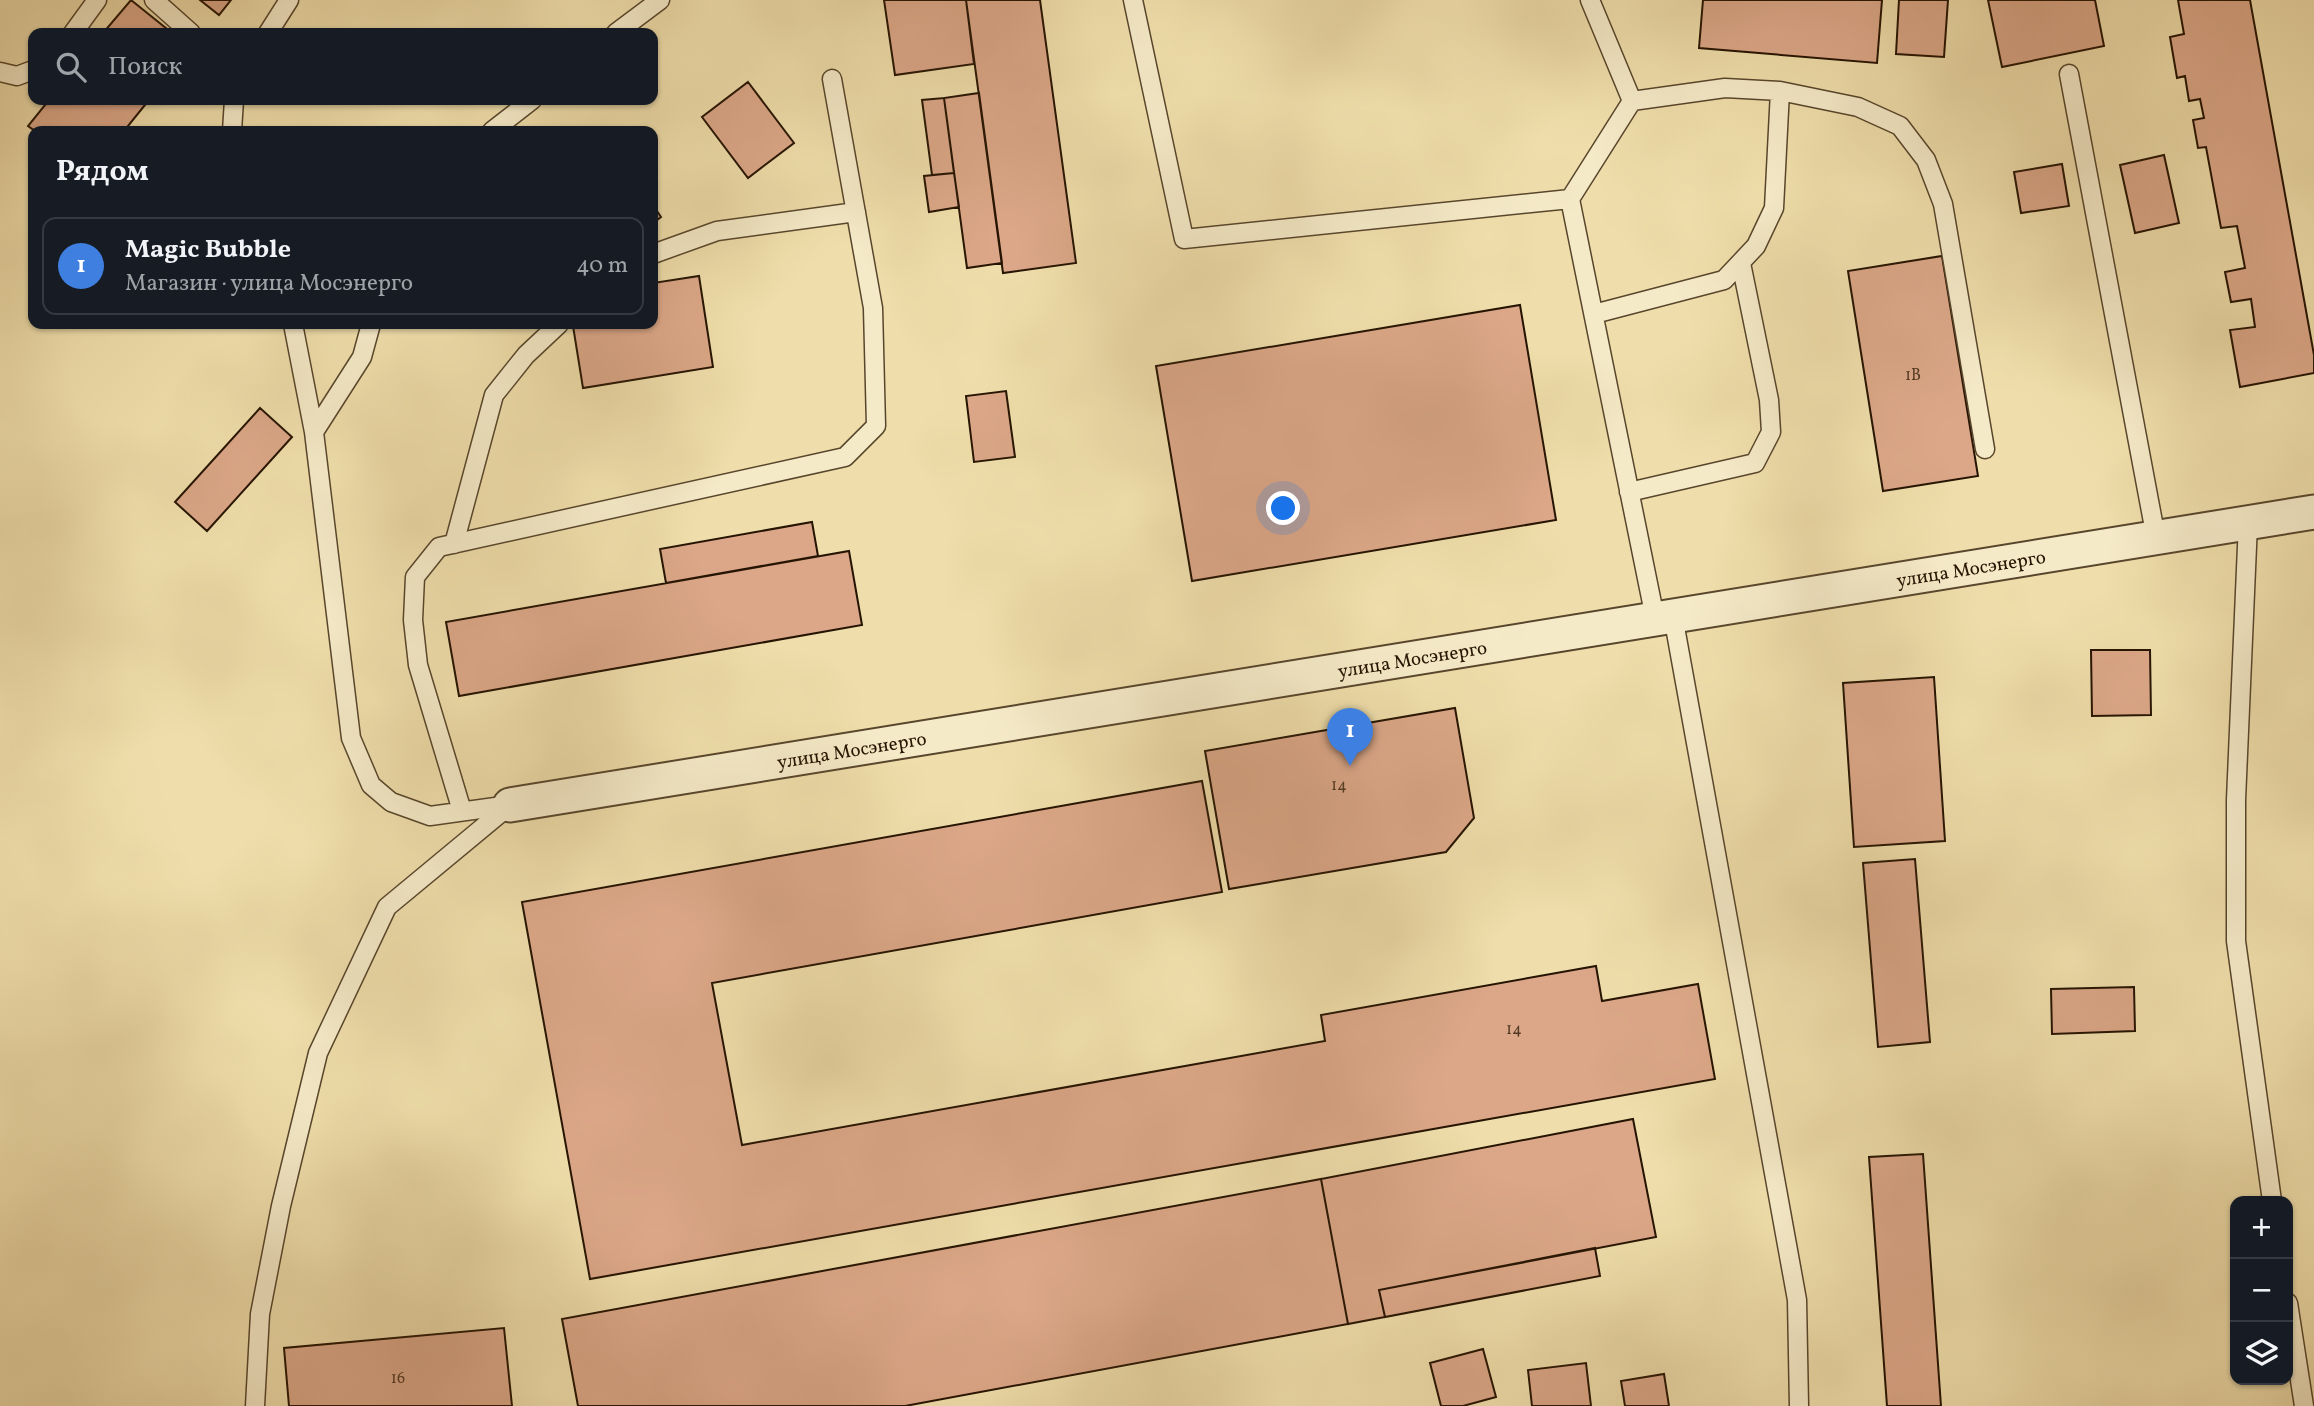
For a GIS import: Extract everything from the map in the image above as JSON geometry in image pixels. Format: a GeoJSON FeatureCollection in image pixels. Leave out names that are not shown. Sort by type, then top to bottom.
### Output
{"type":"FeatureCollection","features":[{"type":"Feature","properties":{"kind":"street","name":"улица Мосэнерго"},"geometry":{"type":"LineString","coordinates":[[510,805],[2314,512]]}},
{"type":"Feature","properties":{"kind":"lane"},"geometry":{"type":"LineString","coordinates":[[77,28],[97,0]]}},
{"type":"Feature","properties":{"kind":"lane"},"geometry":{"type":"LineString","coordinates":[[154,0],[185,28]]}},
{"type":"Feature","properties":{"kind":"lane"},"geometry":{"type":"LineString","coordinates":[[271,28],[289,0]]}},
{"type":"Feature","properties":{"kind":"lane"},"geometry":{"type":"LineString","coordinates":[[624,28],[660,0]]}},
{"type":"Feature","properties":{"kind":"lane"},"geometry":{"type":"LineString","coordinates":[[1133,0],[1184,239],[1570,199]]}},
{"type":"Feature","properties":{"kind":"lane"},"geometry":{"type":"LineString","coordinates":[[1590,0],[1632,101]]}},
{"type":"Feature","properties":{"kind":"lane"},"geometry":{"type":"LineString","coordinates":[[0,72],[18,76],[28,72]]}},
{"type":"Feature","properties":{"kind":"lane"},"geometry":{"type":"LineString","coordinates":[[2069,74],[2156,538]]}},
{"type":"Feature","properties":{"kind":"lane"},"geometry":{"type":"LineString","coordinates":[[462,811],[418,665],[413,620],[415,577],[439,547],[845,457],[876,426],[873,308],[832,79]]}},
{"type":"Feature","properties":{"kind":"lane"},"geometry":{"type":"LineString","coordinates":[[1799,1406],[1797,1300],[1664,617],[1629,492],[1570,199],[1632,101],[1725,88],[1780,91],[1858,107],[1900,126],[1926,160],[1943,204],[1985,449]]}},
{"type":"Feature","properties":{"kind":"lane"},"geometry":{"type":"LineString","coordinates":[[1594,314],[1724,280],[1756,246],[1774,208],[1780,91]]}},
{"type":"Feature","properties":{"kind":"lane"},"geometry":{"type":"LineString","coordinates":[[232,126],[234,105]]}},
{"type":"Feature","properties":{"kind":"lane"},"geometry":{"type":"LineString","coordinates":[[498,126],[526,105]]}},
{"type":"Feature","properties":{"kind":"lane"},"geometry":{"type":"LineString","coordinates":[[658,252],[718,231],[856,212]]}},
{"type":"Feature","properties":{"kind":"lane"},"geometry":{"type":"LineString","coordinates":[[1629,492],[1755,463],[1771,432],[1769,400],[1741,263]]}},
{"type":"Feature","properties":{"kind":"lane"},"geometry":{"type":"LineString","coordinates":[[294,329],[314,432],[351,738],[371,785],[391,802],[430,816],[510,805]]}},
{"type":"Feature","properties":{"kind":"lane"},"geometry":{"type":"LineString","coordinates":[[314,432],[362,357],[370,329]]}},
{"type":"Feature","properties":{"kind":"lane"},"geometry":{"type":"LineString","coordinates":[[454,544],[494,396],[526,355],[554,329]]}},
{"type":"Feature","properties":{"kind":"lane"},"geometry":{"type":"LineString","coordinates":[[2248,523],[2236,800],[2236,941],[2271,1196]]}},
{"type":"Feature","properties":{"kind":"lane"},"geometry":{"type":"LineString","coordinates":[[255,1406],[260,1314],[281,1206],[318,1053],[387,907],[510,805]]}},
{"type":"Feature","properties":{"kind":"lane"},"geometry":{"type":"LineString","coordinates":[[2291,1322],[2304,1406]]}},
{"type":"Feature","properties":{"kind":"building"},"geometry":{"type":"Polygon","coordinates":[[[131,0],[166,28],[107,28],[131,0]]]}},
{"type":"Feature","properties":{"kind":"building"},"geometry":{"type":"Polygon","coordinates":[[[200,0],[231,0],[219,15],[200,0]]]}},
{"type":"Feature","properties":{"kind":"building"},"geometry":{"type":"Polygon","coordinates":[[[884,0],[966,0],[974,64],[895,75],[884,0]]]}},
{"type":"Feature","properties":{"kind":"building"},"geometry":{"type":"Polygon","coordinates":[[[966,0],[1040,0],[1076,263],[1003,273],[966,0]]]}},
{"type":"Feature","properties":{"kind":"building"},"geometry":{"type":"Polygon","coordinates":[[[1703,0],[1882,0],[1877,63],[1699,48],[1703,0]]]}},
{"type":"Feature","properties":{"kind":"building"},"geometry":{"type":"Polygon","coordinates":[[[1899,0],[1948,0],[1944,57],[1896,54],[1899,0]]]}},
{"type":"Feature","properties":{"kind":"building"},"geometry":{"type":"Polygon","coordinates":[[[1988,0],[2095,0],[2104,46],[2002,67],[1988,0]]]}},
{"type":"Feature","properties":{"kind":"building"},"geometry":{"type":"Polygon","coordinates":[[[2178,0],[2250,0],[2314,355],[2314,373],[2240,387],[2230,330],[2255,327],[2251,299],[2231,302],[2225,272],[2245,268],[2237,226],[2221,228],[2206,147],[2198,148],[2193,120],[2204,118],[2200,99],[2189,101],[2185,76],[2177,78],[2170,37],[2184,34],[2178,0]]]}},
{"type":"Feature","properties":{"kind":"building"},"geometry":{"type":"Polygon","coordinates":[[[748,82],[794,143],[748,178],[702,117],[748,82]]]}},
{"type":"Feature","properties":{"kind":"building"},"geometry":{"type":"Polygon","coordinates":[[[979,93],[1002,263],[967,268],[944,98],[979,93]]]}},
{"type":"Feature","properties":{"kind":"building"},"geometry":{"type":"Polygon","coordinates":[[[944,98],[954,173],[932,175],[922,100],[944,98]]]}},
{"type":"Feature","properties":{"kind":"building"},"geometry":{"type":"Polygon","coordinates":[[[45,105],[145,105],[128,126],[28,126],[45,105]]]}},
{"type":"Feature","properties":{"kind":"building"},"geometry":{"type":"Polygon","coordinates":[[[2164,155],[2179,223],[2135,233],[2120,165],[2164,155]]]}},
{"type":"Feature","properties":{"kind":"building"},"geometry":{"type":"Polygon","coordinates":[[[2062,164],[2069,206],[2021,213],[2014,172],[2062,164]]]}},
{"type":"Feature","properties":{"kind":"building"},"geometry":{"type":"Polygon","coordinates":[[[954,173],[959,207],[929,212],[924,176],[954,173]]]}},
{"type":"Feature","properties":{"kind":"building"},"geometry":{"type":"Polygon","coordinates":[[[1942,256],[1978,476],[1883,491],[1848,271],[1942,256]]]}},
{"type":"Feature","properties":{"kind":"building"},"geometry":{"type":"Polygon","coordinates":[[[699,276],[713,367],[583,388],[573,329],[658,329],[658,282],[699,276]]]}},
{"type":"Feature","properties":{"kind":"building"},"geometry":{"type":"Polygon","coordinates":[[[1520,305],[1556,520],[1192,581],[1156,366],[1520,305]]]}},
{"type":"Feature","properties":{"kind":"building"},"geometry":{"type":"Polygon","coordinates":[[[1006,391],[1015,457],[974,462],[966,396],[1006,391]]]}},
{"type":"Feature","properties":{"kind":"building"},"geometry":{"type":"Polygon","coordinates":[[[260,408],[292,437],[207,531],[175,502],[260,408]]]}},
{"type":"Feature","properties":{"kind":"building"},"geometry":{"type":"Polygon","coordinates":[[[812,522],[818,556],[666,583],[660,549],[812,522]]]}},
{"type":"Feature","properties":{"kind":"building"},"geometry":{"type":"Polygon","coordinates":[[[849,551],[862,625],[459,696],[446,622],[849,551]]]}},
{"type":"Feature","properties":{"kind":"building"},"geometry":{"type":"Polygon","coordinates":[[[2091,650],[2150,650],[2151,715],[2092,716],[2091,650]]]}},
{"type":"Feature","properties":{"kind":"building"},"geometry":{"type":"Polygon","coordinates":[[[1934,677],[1945,841],[1854,847],[1843,683],[1934,677]]]}},
{"type":"Feature","properties":{"kind":"building"},"geometry":{"type":"Polygon","coordinates":[[[1455,708],[1474,818],[1446,852],[1229,889],[1205,751],[1455,708]]]}},
{"type":"Feature","properties":{"kind":"building"},"geometry":{"type":"Polygon","coordinates":[[[1202,781],[1222,892],[712,983],[742,1145],[1325,1041],[1321,1015],[1596,966],[1602,1001],[1698,984],[1715,1079],[590,1279],[522,902],[1202,781]]]}},
{"type":"Feature","properties":{"kind":"building"},"geometry":{"type":"Polygon","coordinates":[[[1915,859],[1930,1042],[1878,1047],[1863,863],[1915,859]]]}},
{"type":"Feature","properties":{"kind":"building"},"geometry":{"type":"Polygon","coordinates":[[[2134,987],[2135,1031],[2052,1034],[2051,989],[2134,987]]]}},
{"type":"Feature","properties":{"kind":"building"},"geometry":{"type":"Polygon","coordinates":[[[1633,1119],[1656,1237],[1379,1290],[1385,1317],[1348,1324],[1321,1179],[1633,1119]]]}},
{"type":"Feature","properties":{"kind":"building"},"geometry":{"type":"Polygon","coordinates":[[[1923,1154],[1941,1406],[1887,1406],[1869,1157],[1923,1154]]]}},
{"type":"Feature","properties":{"kind":"building"},"geometry":{"type":"Polygon","coordinates":[[[1321,1179],[1348,1324],[905,1406],[578,1406],[562,1319],[1321,1179]]]}},
{"type":"Feature","properties":{"kind":"building"},"geometry":{"type":"Polygon","coordinates":[[[1595,1248],[1600,1276],[1385,1317],[1379,1290],[1595,1248]]]}},
{"type":"Feature","properties":{"kind":"building"},"geometry":{"type":"Polygon","coordinates":[[[504,1328],[512,1406],[289,1406],[284,1348],[504,1328]]]}},
{"type":"Feature","properties":{"kind":"building"},"geometry":{"type":"Polygon","coordinates":[[[1483,1349],[1496,1397],[1463,1406],[1441,1406],[1430,1363],[1483,1349]]]}},
{"type":"Feature","properties":{"kind":"building"},"geometry":{"type":"Polygon","coordinates":[[[1586,1363],[1591,1406],[1532,1406],[1528,1370],[1586,1363]]]}},
{"type":"Feature","properties":{"kind":"building"},"geometry":{"type":"Polygon","coordinates":[[[1664,1374],[1669,1406],[1625,1406],[1621,1381],[1664,1374]]]}},
{"type":"Feature","properties":{"kind":"place","name":"Magic Bubble"},"geometry":{"type":"Point","coordinates":[1350,766]}}]}
